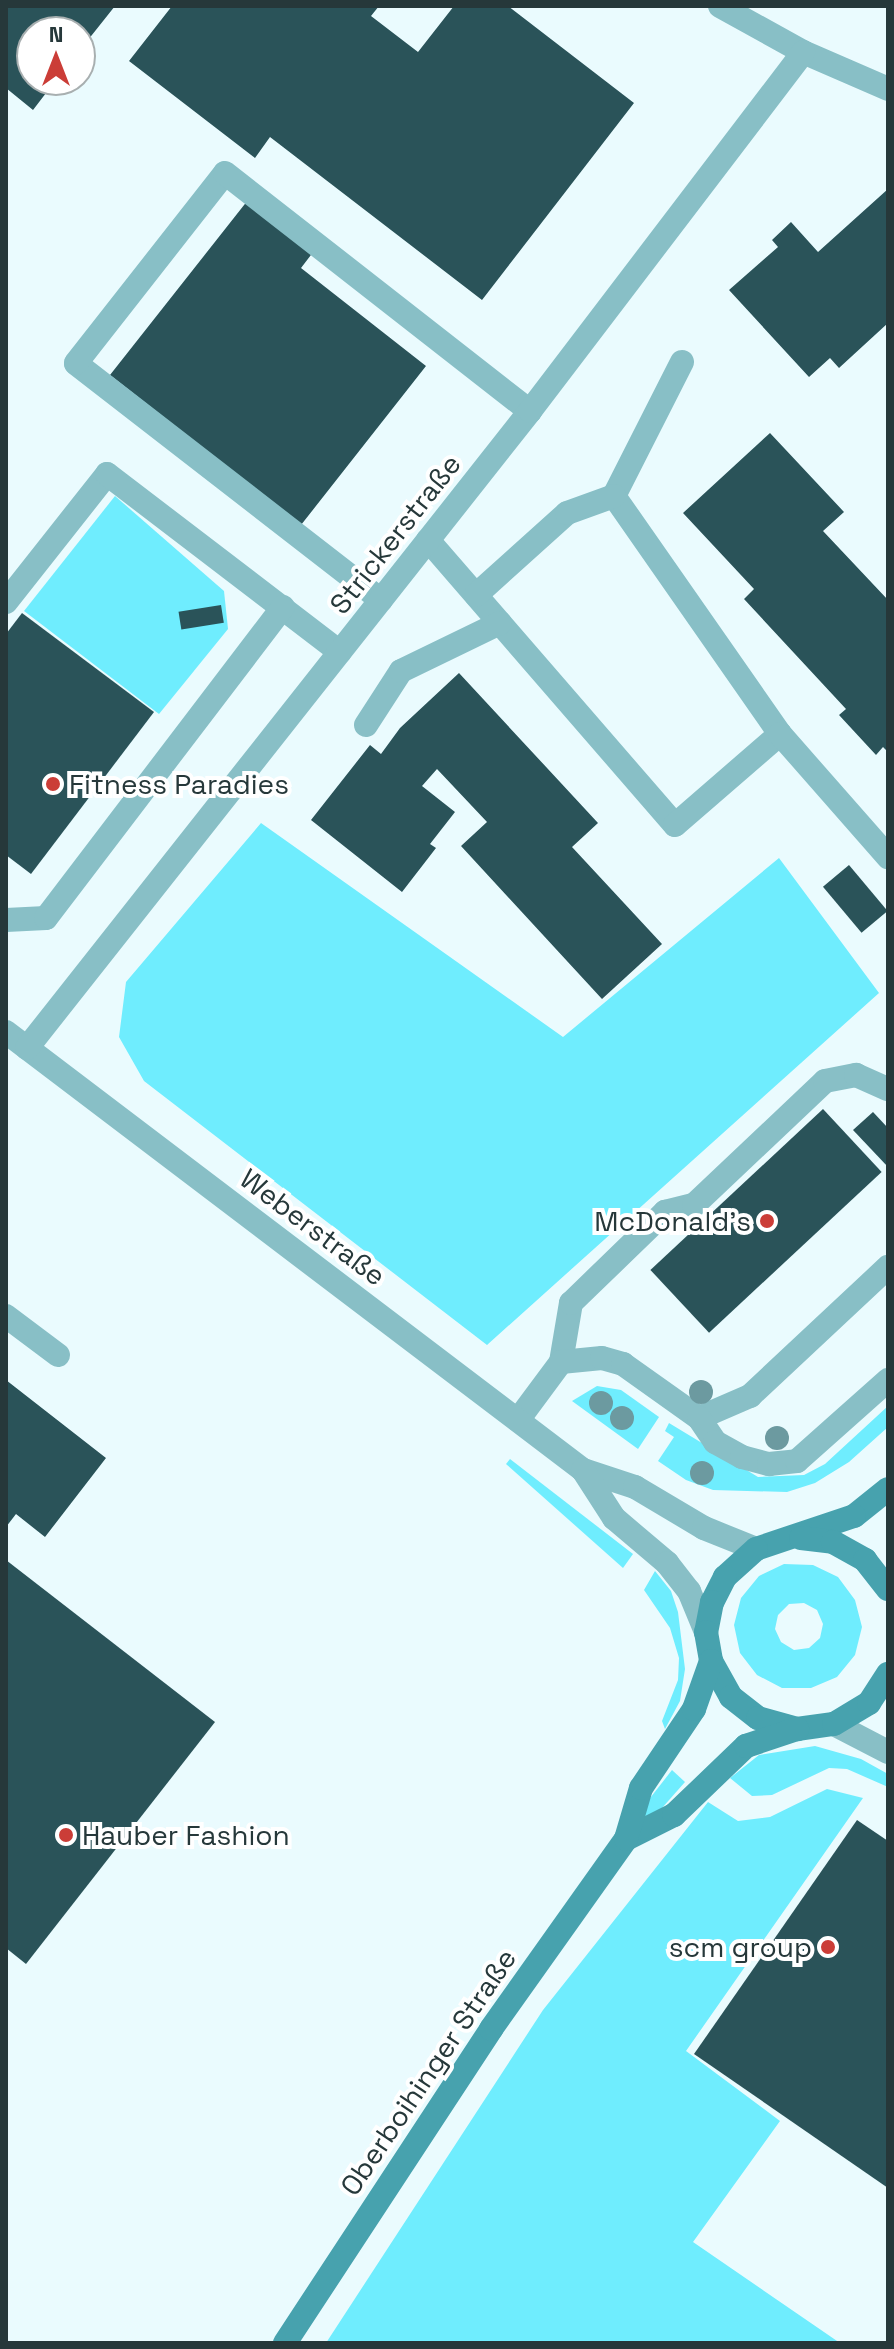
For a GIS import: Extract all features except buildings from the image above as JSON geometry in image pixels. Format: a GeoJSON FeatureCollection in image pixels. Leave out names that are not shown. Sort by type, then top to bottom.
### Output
{"type":"FeatureCollection","features":[{"type":"Feature","properties":{"kind":"main road"},"geometry":{"type":"LineString","coordinates":[[888,1489],[854,1516],[756,1549],[725,1577],[712,1602],[706,1632],[711,1661],[731,1697],[758,1718],[797,1729],[834,1724],[869,1703],[888,1674]]}},
{"type":"Feature","properties":{"kind":"main road"},"geometry":{"type":"LineString","coordinates":[[797,1537],[833,1542],[865,1560],[888,1588]]}},
{"type":"Feature","properties":{"kind":"main road","name":"Oberboihinger Straße"},"geometry":{"type":"LineString","coordinates":[[285,2343],[491,2029],[626,1839],[641,1788],[694,1709],[711,1661]]}},
{"type":"Feature","properties":{"kind":"main road","name":"Oberboihinger Straße"},"geometry":{"type":"LineString","coordinates":[[626,1839],[674,1815],[746,1746],[797,1729]]}},
{"type":"Feature","properties":{"kind":"street"},"geometry":{"type":"LineString","coordinates":[[720,6],[803,52],[888,89]]}},
{"type":"Feature","properties":{"kind":"street","name":"Strickerstraße"},"geometry":{"type":"LineString","coordinates":[[12,1038],[340,652],[530,411],[803,52]]}},
{"type":"Feature","properties":{"kind":"street"},"geometry":{"type":"LineString","coordinates":[[381,600],[76,363],[225,173],[530,411]]}},
{"type":"Feature","properties":{"kind":"street"},"geometry":{"type":"LineString","coordinates":[[476,595],[567,513],[614,496],[682,362]]}},
{"type":"Feature","properties":{"kind":"street"},"geometry":{"type":"LineString","coordinates":[[6,602],[107,474],[340,652]]}},
{"type":"Feature","properties":{"kind":"street"},"geometry":{"type":"LineString","coordinates":[[614,496],[780,734],[888,857]]}},
{"type":"Feature","properties":{"kind":"street"},"geometry":{"type":"LineString","coordinates":[[428,540],[675,825],[780,734]]}},
{"type":"Feature","properties":{"kind":"street"},"geometry":{"type":"LineString","coordinates":[[6,920],[46,918],[283,607]]}},
{"type":"Feature","properties":{"kind":"street"},"geometry":{"type":"LineString","coordinates":[[366,725],[401,671],[500,623]]}},
{"type":"Feature","properties":{"kind":"street","name":"Weberstraße"},"geometry":{"type":"LineString","coordinates":[[12,1038],[583,1470],[635,1487],[704,1528],[756,1549]]}},
{"type":"Feature","properties":{"kind":"street"},"geometry":{"type":"LineString","coordinates":[[518,1420],[561,1362],[571,1303],[665,1212],[694,1205],[825,1081],[856,1075],[888,1089]]}},
{"type":"Feature","properties":{"kind":"street"},"geometry":{"type":"LineString","coordinates":[[699,1418],[750,1396],[888,1267]]}},
{"type":"Feature","properties":{"kind":"street"},"geometry":{"type":"LineString","coordinates":[[6,1316],[58,1355]]}},
{"type":"Feature","properties":{"kind":"street"},"geometry":{"type":"LineString","coordinates":[[561,1362],[602,1358],[623,1364],[699,1418],[715,1442],[742,1457],[769,1464],[797,1461],[888,1380]]}},
{"type":"Feature","properties":{"kind":"street","name":"Weberstraße"},"geometry":{"type":"LineString","coordinates":[[583,1470],[614,1518],[667,1563],[689,1591],[706,1632]]}},
{"type":"Feature","properties":{"kind":"street"},"geometry":{"type":"LineString","coordinates":[[834,1724],[888,1752]]}},
{"type":"Feature","properties":{"kind":"shaded area"},"geometry":{"type":"Polygon","coordinates":[[[115,496],[224,591],[228,629],[159,714],[24,611],[115,496]]]}},
{"type":"Feature","properties":{"kind":"shaded area"},"geometry":{"type":"Polygon","coordinates":[[[261,823],[563,1037],[779,858],[879,993],[487,1345],[144,1081],[119,1037],[126,982],[261,823]]]}},
{"type":"Feature","properties":{"kind":"shaded area"},"geometry":{"type":"Polygon","coordinates":[[[597,1386],[621,1390],[659,1417],[638,1449],[572,1401],[597,1386]]]}},
{"type":"Feature","properties":{"kind":"shaded area"},"geometry":{"type":"Polygon","coordinates":[[[888,1406],[888,1427],[849,1462],[815,1483],[787,1492],[713,1490],[686,1480],[658,1461],[674,1437],[665,1431],[669,1423],[758,1477],[804,1475],[825,1464],[888,1406]]]}},
{"type":"Feature","properties":{"kind":"shaded area"},"geometry":{"type":"Polygon","coordinates":[[[510,1459],[633,1554],[623,1568],[506,1464],[510,1459]]]}},
{"type":"Feature","properties":{"kind":"shaded area"},"geometry":{"type":"Polygon","coordinates":[[[784,1564],[813,1565],[838,1577],[855,1600],[862,1627],[855,1655],[837,1677],[811,1688],[782,1688],[757,1675],[740,1653],[734,1625],[741,1598],[759,1576],[784,1564]],[[804,1603],[789,1604],[778,1615],[775,1629],[781,1642],[794,1650],[809,1648],[820,1638],[823,1624],[817,1610],[804,1603]]]}},
{"type":"Feature","properties":{"kind":"shaded area"},"geometry":{"type":"Polygon","coordinates":[[[655,1571],[671,1591],[678,1612],[685,1669],[680,1701],[665,1729],[662,1721],[678,1680],[679,1658],[670,1628],[644,1590],[655,1571]]]}},
{"type":"Feature","properties":{"kind":"shaded area"},"geometry":{"type":"Polygon","coordinates":[[[815,1746],[861,1759],[888,1774],[888,1787],[847,1769],[829,1768],[772,1795],[752,1796],[730,1778],[759,1755],[815,1746]]]}},
{"type":"Feature","properties":{"kind":"shaded area"},"geometry":{"type":"Polygon","coordinates":[[[672,1770],[685,1782],[647,1825],[636,1816],[672,1770]]]}},
{"type":"Feature","properties":{"kind":"shaded area"},"geometry":{"type":"Polygon","coordinates":[[[827,1789],[863,1798],[686,2051],[780,2121],[693,2242],[840,2343],[326,2343],[543,2010],[708,1802],[738,1821],[770,1817],[827,1789]]]}},
{"type":"Feature","properties":{"kind":"place","name":"Fitness Paradies"},"geometry":{"type":"Point","coordinates":[53,784]}},
{"type":"Feature","properties":{"kind":"place","name":"McDonald's"},"geometry":{"type":"Point","coordinates":[767,1221]}},
{"type":"Feature","properties":{"kind":"place","name":"Hauber Fashion"},"geometry":{"type":"Point","coordinates":[66,1835]}},
{"type":"Feature","properties":{"kind":"place","name":"scm group"},"geometry":{"type":"Point","coordinates":[828,1947]}}]}
